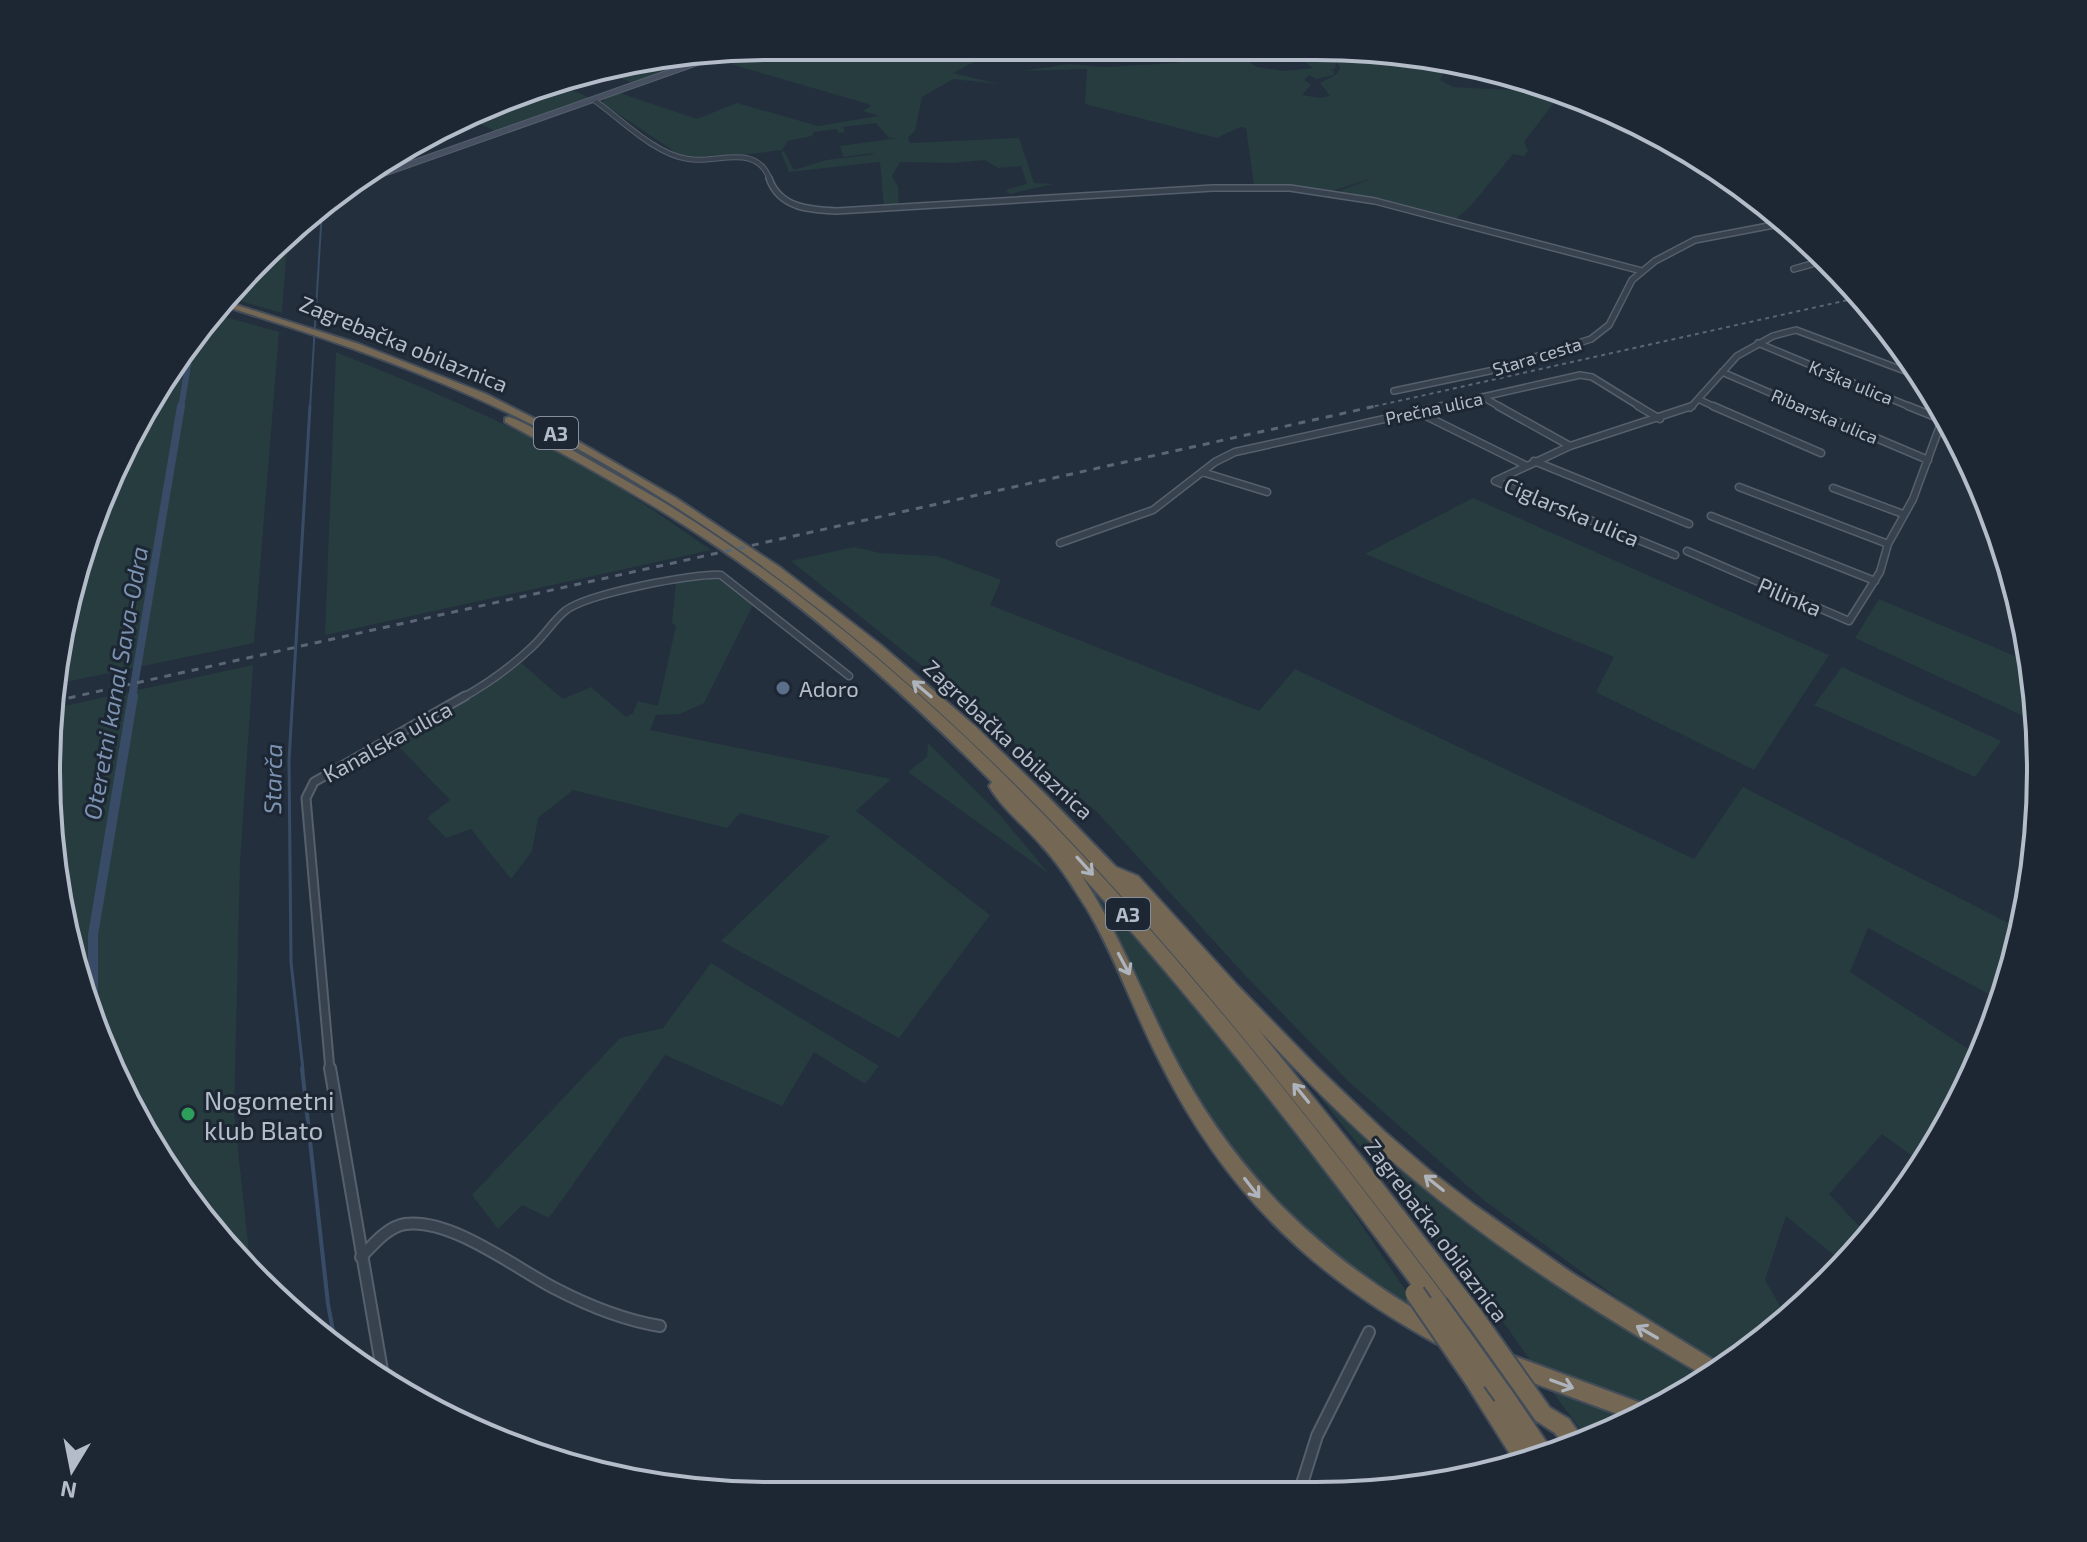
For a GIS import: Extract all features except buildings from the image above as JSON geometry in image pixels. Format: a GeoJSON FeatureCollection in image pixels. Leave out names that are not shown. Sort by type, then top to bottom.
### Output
{"type":"FeatureCollection","features":[{"type":"Feature","properties":{"kind":"highway","name":"Zagrebačka obilaznica"},"geometry":{"type":"LineString","coordinates":[[233,306],[458,385],[562,436],[693,514],[760,559],[834,615],[968,728],[1108,869],[1212,984],[1476,1320],[1560,1438]]}},
{"type":"Feature","properties":{"kind":"highway","name":"Zagrebačka obilaznica"},"geometry":{"type":"LineString","coordinates":[[228,312],[356,350],[498,414],[646,496],[810,611],[922,705],[1067,845],[1197,993],[1334,1163],[1538,1446]]}},
{"type":"Feature","properties":{"kind":"highway"},"geometry":{"type":"LineString","coordinates":[[992,770],[996,788],[1055,849],[1092,904],[1130,973],[1165,1057],[1206,1131],[1261,1199],[1302,1241],[1368,1294],[1408,1319],[1473,1351],[1630,1409]]}},
{"type":"Feature","properties":{"kind":"highway"},"geometry":{"type":"LineString","coordinates":[[1108,869],[1133,880],[1337,1100],[1418,1171],[1568,1282],[1706,1365]]}},
{"type":"Feature","properties":{"kind":"highway"},"geometry":{"type":"LineString","coordinates":[[1404,1258],[1415,1293],[1520,1452]]}},
{"type":"Feature","properties":{"kind":"highway"},"geometry":{"type":"LineString","coordinates":[[1542,1413],[1562,1426],[1569,1435]]}},
{"type":"Feature","properties":{"kind":"main road"},"geometry":{"type":"LineString","coordinates":[[390,171],[691,65]]}},
{"type":"Feature","properties":{"kind":"street"},"geometry":{"type":"LineString","coordinates":[[594,100],[678,157],[696,160],[738,157],[759,162],[765,166],[776,193],[791,203],[815,209],[846,211],[1252,186],[1290,188],[1375,201],[1642,271]]}},
{"type":"Feature","properties":{"kind":"street","name":"Stara cesta"},"geometry":{"type":"LineString","coordinates":[[1394,391],[1494,370],[1591,339],[1609,325],[1632,280],[1642,271],[1695,240],[1772,225]]}},
{"type":"Feature","properties":{"kind":"street"},"geometry":{"type":"LineString","coordinates":[[1794,269],[1814,263]]}},
{"type":"Feature","properties":{"kind":"street","name":"Ciglarska ulica"},"geometry":{"type":"LineString","coordinates":[[1675,555],[1495,481],[1570,446],[1690,408],[1737,356],[1758,343],[1796,330],[1903,370]]}},
{"type":"Feature","properties":{"kind":"street","name":"Krška ulica"},"geometry":{"type":"LineString","coordinates":[[1758,343],[1930,412]]}},
{"type":"Feature","properties":{"kind":"street","name":"Ribarska ulica"},"geometry":{"type":"LineString","coordinates":[[1722,372],[1928,460]]}},
{"type":"Feature","properties":{"kind":"street","name":"Prečna ulica"},"geometry":{"type":"LineString","coordinates":[[1060,543],[1143,515],[1168,502],[1224,457],[1247,449],[1584,375],[1660,419]]}},
{"type":"Feature","properties":{"kind":"street"},"geometry":{"type":"LineString","coordinates":[[1483,397],[1570,446]]}},
{"type":"Feature","properties":{"kind":"street"},"geometry":{"type":"LineString","coordinates":[[1700,400],[1821,453]]}},
{"type":"Feature","properties":{"kind":"street","name":"Ciglarska ulica"},"geometry":{"type":"LineString","coordinates":[[1419,412],[1525,465]]}},
{"type":"Feature","properties":{"kind":"street","name":"Pilinka"},"geometry":{"type":"LineString","coordinates":[[1687,551],[1849,621],[1884,564],[1888,544],[1913,499],[1939,430]]}},
{"type":"Feature","properties":{"kind":"street","name":"Ciglarska ulica"},"geometry":{"type":"LineString","coordinates":[[1534,461],[1689,524]]}},
{"type":"Feature","properties":{"kind":"street"},"geometry":{"type":"LineString","coordinates":[[1202,472],[1267,492]]}},
{"type":"Feature","properties":{"kind":"street"},"geometry":{"type":"LineString","coordinates":[[1739,487],[1888,544]]}},
{"type":"Feature","properties":{"kind":"street"},"geometry":{"type":"LineString","coordinates":[[1833,488],[1903,514]]}},
{"type":"Feature","properties":{"kind":"street","name":"Pilinka"},"geometry":{"type":"LineString","coordinates":[[1711,516],[1875,581]]}},
{"type":"Feature","properties":{"kind":"street","name":"Kanalska ulica"},"geometry":{"type":"LineString","coordinates":[[381,1365],[330,1069],[306,798],[314,782],[482,687],[532,647],[567,609],[611,594],[703,574],[721,575],[849,676]]}},
{"type":"Feature","properties":{"kind":"street"},"geometry":{"type":"LineString","coordinates":[[361,1257],[392,1227],[425,1224],[446,1230],[556,1289],[615,1315],[660,1326]]}},
{"type":"Feature","properties":{"kind":"street"},"geometry":{"type":"LineString","coordinates":[[1303,1482],[1317,1436],[1369,1332]]}},
{"type":"Feature","properties":{"kind":"green space"},"geometry":{"type":"Polygon","coordinates":[[[978,60],[953,73],[999,84],[953,79],[922,97],[915,131],[908,137],[910,143],[1019,138],[1034,183],[1053,184],[1010,194],[1005,190],[1027,184],[1021,166],[998,168],[985,160],[900,162],[892,176],[898,187],[899,206],[884,208],[880,162],[789,172],[781,152],[784,151],[794,170],[826,160],[870,155],[875,153],[843,157],[840,146],[899,138],[889,138],[876,123],[843,127],[845,132],[839,133],[836,129],[814,132],[812,136],[788,141],[782,150],[707,159],[684,158],[602,103],[607,96],[699,64],[620,93],[697,119],[737,103],[818,126],[879,116],[863,111],[871,106],[868,104],[723,62],[978,60]]]}},
{"type":"Feature","properties":{"kind":"green space"},"geometry":{"type":"Polygon","coordinates":[[[1186,60],[1246,60],[1257,67],[1285,71],[1313,68],[1302,60],[1336,63],[1335,69],[1330,70],[1335,72],[1333,75],[1317,79],[1309,75],[1304,80],[1311,85],[1302,95],[1330,96],[1320,83],[1337,74],[1340,67],[1336,61],[1409,66],[1444,72],[1440,80],[1453,87],[1521,90],[1555,102],[1524,142],[1528,151],[1524,156],[1513,154],[1469,208],[1454,220],[1337,192],[1373,178],[1332,191],[1254,185],[1246,128],[1240,127],[1217,138],[1085,104],[1087,69],[1022,71],[1069,64],[1105,67],[1186,60]]]}},
{"type":"Feature","properties":{"kind":"green space"},"geometry":{"type":"Polygon","coordinates":[[[660,69],[667,72],[635,84],[618,77],[660,69]]]}},
{"type":"Feature","properties":{"kind":"green space"},"geometry":{"type":"Polygon","coordinates":[[[571,89],[592,99],[497,132],[479,123],[571,89]]]}},
{"type":"Feature","properties":{"kind":"green space"},"geometry":{"type":"Polygon","coordinates":[[[288,249],[286,258],[282,313],[238,300],[288,249]]]}},
{"type":"Feature","properties":{"kind":"green space"},"geometry":{"type":"Polygon","coordinates":[[[224,317],[279,332],[254,643],[66,682],[84,587],[114,499],[155,415],[224,317]]]}},
{"type":"Feature","properties":{"kind":"green space"},"geometry":{"type":"Polygon","coordinates":[[[336,352],[478,412],[561,453],[618,487],[711,550],[325,635],[336,352]]]}},
{"type":"Feature","properties":{"kind":"green space"},"geometry":{"type":"Polygon","coordinates":[[[1473,498],[1829,655],[1754,770],[1596,692],[1614,657],[1365,554],[1473,498]]]}},
{"type":"Feature","properties":{"kind":"green space"},"geometry":{"type":"Polygon","coordinates":[[[854,547],[880,553],[937,556],[1001,580],[990,605],[1259,711],[1295,669],[1694,859],[1743,787],[2010,924],[1991,995],[1868,928],[1850,972],[1970,1050],[1954,1085],[1913,1156],[1882,1134],[1829,1194],[1861,1228],[1836,1256],[1786,1216],[1765,1280],[1782,1309],[1713,1360],[1664,1332],[1486,1202],[1348,1081],[1242,972],[1097,812],[946,685],[791,561],[854,547]]]}},
{"type":"Feature","properties":{"kind":"green space"},"geometry":{"type":"Polygon","coordinates":[[[700,577],[722,580],[753,605],[704,703],[680,714],[656,715],[650,730],[891,779],[845,821],[856,811],[990,915],[899,1038],[721,941],[830,836],[740,813],[727,828],[573,790],[538,818],[532,851],[511,879],[471,829],[446,838],[427,818],[450,800],[396,744],[521,663],[563,699],[591,687],[626,717],[633,713],[638,701],[658,706],[676,626],[672,623],[676,582],[700,577]]]}},
{"type":"Feature","properties":{"kind":"green space"},"geometry":{"type":"Polygon","coordinates":[[[1879,599],[2017,657],[2024,716],[1855,638],[1879,599]]]}},
{"type":"Feature","properties":{"kind":"green space"},"geometry":{"type":"Polygon","coordinates":[[[253,665],[240,863],[234,1113],[249,1254],[207,1204],[155,1126],[114,1043],[98,1000],[84,955],[66,864],[60,771],[64,706],[253,665]]]}},
{"type":"Feature","properties":{"kind":"green space"},"geometry":{"type":"Polygon","coordinates":[[[1842,667],[2001,741],[1975,777],[1814,705],[1842,667]]]}},
{"type":"Feature","properties":{"kind":"green space"},"geometry":{"type":"Polygon","coordinates":[[[928,743],[1000,815],[1048,873],[908,772],[927,757],[928,743]]]}},
{"type":"Feature","properties":{"kind":"green space"},"geometry":{"type":"Polygon","coordinates":[[[1087,884],[1155,958],[1255,1079],[1336,1187],[1424,1318],[1305,1235],[1220,1138],[1166,1044],[1109,922],[1087,884]]]}},
{"type":"Feature","properties":{"kind":"green space"},"geometry":{"type":"Polygon","coordinates":[[[711,963],[879,1066],[865,1084],[814,1052],[782,1106],[665,1055],[549,1218],[522,1205],[498,1229],[472,1195],[620,1038],[663,1028],[711,963]]]}},
{"type":"Feature","properties":{"kind":"green space"},"geometry":{"type":"Polygon","coordinates":[[[1292,1063],[1329,1098],[1679,1359],[1699,1370],[1639,1404],[1536,1369],[1507,1327],[1292,1063]]]}},
{"type":"Feature","properties":{"kind":"green space"},"geometry":{"type":"Polygon","coordinates":[[[1551,1390],[1620,1414],[1581,1431],[1551,1390]]]}},
{"type":"Feature","properties":{"kind":"waterway","name":"Starča"},"geometry":{"type":"LineString","coordinates":[[310,408],[321,220]]}},
{"type":"Feature","properties":{"kind":"waterway","name":"Oteretni kanal Sava-Odra"},"geometry":{"type":"LineString","coordinates":[[181,408],[188,365]]}},
{"type":"Feature","properties":{"kind":"waterway","name":"Oteretni kanal Sava-Odra"},"geometry":{"type":"LineString","coordinates":[[132,698],[181,406]]}},
{"type":"Feature","properties":{"kind":"waterway","name":"Starča"},"geometry":{"type":"LineString","coordinates":[[303,1070],[291,962],[289,760],[310,406]]}},
{"type":"Feature","properties":{"kind":"waterway","name":"Oteretni kanal Sava-Odra"},"geometry":{"type":"LineString","coordinates":[[93,984],[93,935],[133,696]]}},
{"type":"Feature","properties":{"kind":"waterway","name":"Starča"},"geometry":{"type":"LineString","coordinates":[[302,1068],[333,1331]]}},
{"type":"Feature","properties":{"kind":"railway"},"geometry":{"type":"LineString","coordinates":[[1367,408],[1849,300]]}},
{"type":"Feature","properties":{"kind":"railway"},"geometry":{"type":"LineString","coordinates":[[64,699],[1376,406]]}},
{"type":"Feature","properties":{"kind":"place","name":"Adoro"},"geometry":{"type":"Point","coordinates":[783,688]}},
{"type":"Feature","properties":{"kind":"place","name":"Nogometni klub Blato"},"geometry":{"type":"Point","coordinates":[188,1114]}}]}
